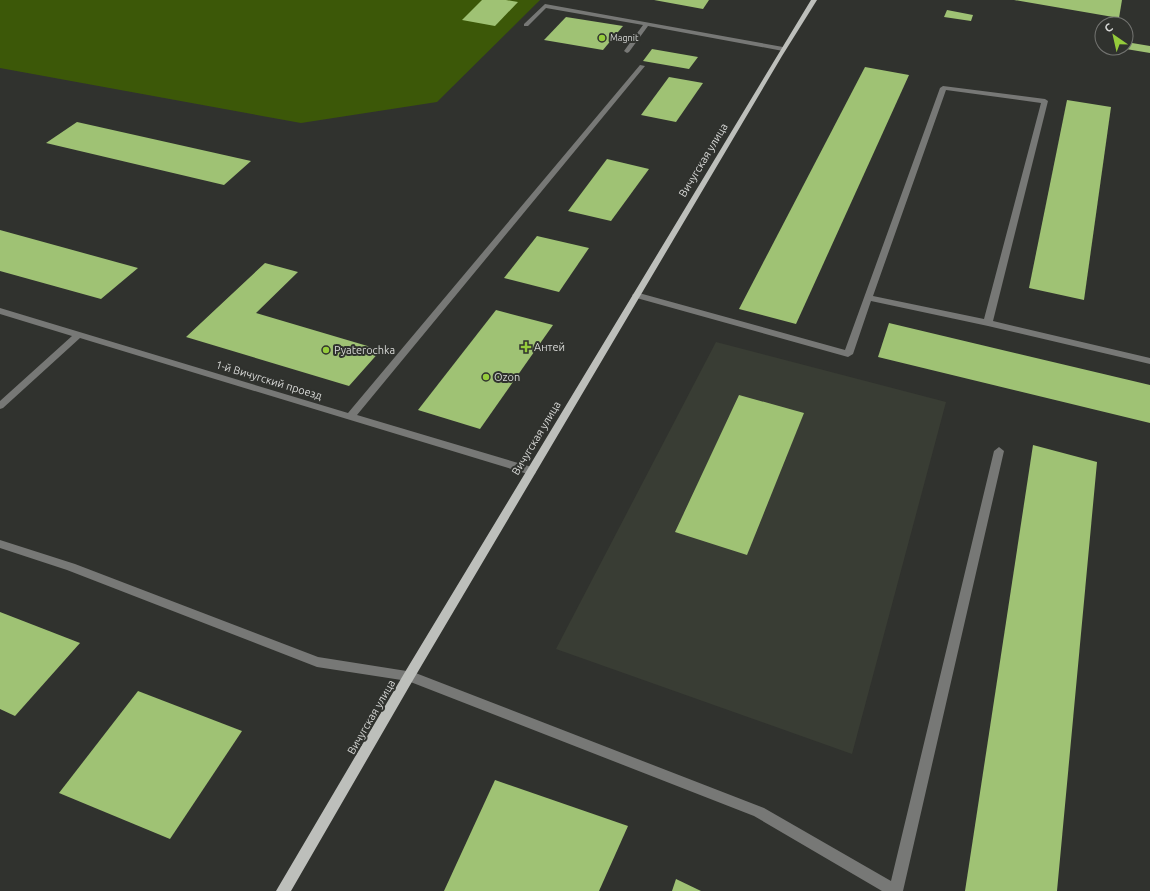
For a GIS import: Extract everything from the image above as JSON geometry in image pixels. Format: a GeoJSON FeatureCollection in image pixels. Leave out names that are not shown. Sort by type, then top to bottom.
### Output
{"type":"FeatureCollection","features":[{"type":"Feature","properties":{"kind":"main road","name":"Вичугская улица"},"geometry":{"type":"LineString","coordinates":[[283,891],[408,676],[783,49],[814,0]]}},
{"type":"Feature","properties":{"kind":"street"},"geometry":{"type":"LineString","coordinates":[[526,25],[545,6],[783,49]]}},
{"type":"Feature","properties":{"kind":"street"},"geometry":{"type":"LineString","coordinates":[[627,51],[647,24]]}},
{"type":"Feature","properties":{"kind":"street"},"geometry":{"type":"LineString","coordinates":[[350,417],[642,66]]}},
{"type":"Feature","properties":{"kind":"street"},"geometry":{"type":"LineString","coordinates":[[636,295],[848,354],[943,88],[1045,101],[988,323]]}},
{"type":"Feature","properties":{"kind":"street"},"geometry":{"type":"LineString","coordinates":[[868,298],[988,323],[1150,361]]}},
{"type":"Feature","properties":{"kind":"street","name":"1-й Вичугский проезд"},"geometry":{"type":"LineString","coordinates":[[0,311],[531,471]]}},
{"type":"Feature","properties":{"kind":"street"},"geometry":{"type":"LineString","coordinates":[[0,406],[78,335]]}},
{"type":"Feature","properties":{"kind":"street"},"geometry":{"type":"LineString","coordinates":[[0,544],[78,570],[317,662],[408,676],[759,812],[896,891],[999,451]]}},
{"type":"Feature","properties":{"kind":"shaded area"},"geometry":{"type":"Polygon","coordinates":[[[716,342],[946,402],[852,754],[556,649],[716,342]]]}},
{"type":"Feature","properties":{"kind":"green space"},"geometry":{"type":"Polygon","coordinates":[[[0,0],[540,0],[437,102],[301,123],[0,68],[0,0]]]}},
{"type":"Feature","properties":{"kind":"building"},"geometry":{"type":"Polygon","coordinates":[[[482,0],[506,0],[518,2],[495,26],[462,20],[482,0]]]}},
{"type":"Feature","properties":{"kind":"building"},"geometry":{"type":"Polygon","coordinates":[[[654,0],[709,0],[703,9],[654,0]]]}},
{"type":"Feature","properties":{"kind":"building"},"geometry":{"type":"Polygon","coordinates":[[[1014,0],[1122,0],[1119,16],[1107,16],[1014,0]]]}},
{"type":"Feature","properties":{"kind":"building"},"geometry":{"type":"Polygon","coordinates":[[[947,10],[973,15],[971,21],[944,17],[947,10]]]}},
{"type":"Feature","properties":{"kind":"building"},"geometry":{"type":"Polygon","coordinates":[[[566,17],[623,26],[603,50],[544,40],[566,17]]]}},
{"type":"Feature","properties":{"kind":"building"},"geometry":{"type":"Polygon","coordinates":[[[1134,43],[1150,46],[1150,53],[1134,50],[1134,43]]]}},
{"type":"Feature","properties":{"kind":"building"},"geometry":{"type":"Polygon","coordinates":[[[652,49],[698,57],[689,69],[643,61],[652,49]]]}},
{"type":"Feature","properties":{"kind":"building"},"geometry":{"type":"Polygon","coordinates":[[[865,67],[909,75],[796,324],[739,309],[865,67]]]}},
{"type":"Feature","properties":{"kind":"building"},"geometry":{"type":"Polygon","coordinates":[[[669,77],[703,83],[676,122],[641,115],[669,77]]]}},
{"type":"Feature","properties":{"kind":"building"},"geometry":{"type":"Polygon","coordinates":[[[1067,100],[1111,107],[1084,300],[1029,288],[1067,100]]]}},
{"type":"Feature","properties":{"kind":"building"},"geometry":{"type":"Polygon","coordinates":[[[77,122],[251,161],[224,185],[46,143],[77,122]]]}},
{"type":"Feature","properties":{"kind":"building"},"geometry":{"type":"Polygon","coordinates":[[[607,159],[649,169],[611,221],[568,211],[607,159]]]}},
{"type":"Feature","properties":{"kind":"building"},"geometry":{"type":"Polygon","coordinates":[[[0,230],[138,268],[101,299],[0,271],[0,230]]]}},
{"type":"Feature","properties":{"kind":"building"},"geometry":{"type":"Polygon","coordinates":[[[537,236],[589,248],[559,292],[504,278],[537,236]]]}},
{"type":"Feature","properties":{"kind":"building"},"geometry":{"type":"Polygon","coordinates":[[[265,263],[298,272],[256,313],[381,350],[349,386],[186,337],[265,263]]]}},
{"type":"Feature","properties":{"kind":"building"},"geometry":{"type":"Polygon","coordinates":[[[496,310],[553,325],[480,429],[418,410],[496,310]]]}},
{"type":"Feature","properties":{"kind":"building"},"geometry":{"type":"Polygon","coordinates":[[[889,323],[1150,385],[1150,423],[878,357],[889,323]]]}},
{"type":"Feature","properties":{"kind":"building"},"geometry":{"type":"Polygon","coordinates":[[[739,395],[804,413],[747,555],[675,532],[739,395]]]}},
{"type":"Feature","properties":{"kind":"building"},"geometry":{"type":"Polygon","coordinates":[[[1033,445],[1097,462],[1057,891],[965,891],[1033,445]]]}},
{"type":"Feature","properties":{"kind":"building"},"geometry":{"type":"Polygon","coordinates":[[[0,612],[80,643],[15,716],[0,709],[0,612]]]}},
{"type":"Feature","properties":{"kind":"building"},"geometry":{"type":"Polygon","coordinates":[[[138,691],[242,731],[170,839],[59,793],[138,691]]]}},
{"type":"Feature","properties":{"kind":"building"},"geometry":{"type":"Polygon","coordinates":[[[495,780],[628,826],[599,891],[444,891],[495,780]]]}},
{"type":"Feature","properties":{"kind":"building"},"geometry":{"type":"Polygon","coordinates":[[[676,879],[701,891],[672,891],[676,879]]]}},
{"type":"Feature","properties":{"kind":"place","name":"Magnit"},"geometry":{"type":"Point","coordinates":[602,38]}},
{"type":"Feature","properties":{"kind":"place","name":"Антей"},"geometry":{"type":"Point","coordinates":[526,347]}},
{"type":"Feature","properties":{"kind":"place","name":"Pyaterochka"},"geometry":{"type":"Point","coordinates":[326,350]}},
{"type":"Feature","properties":{"kind":"place","name":"Ozon"},"geometry":{"type":"Point","coordinates":[486,377]}}]}
